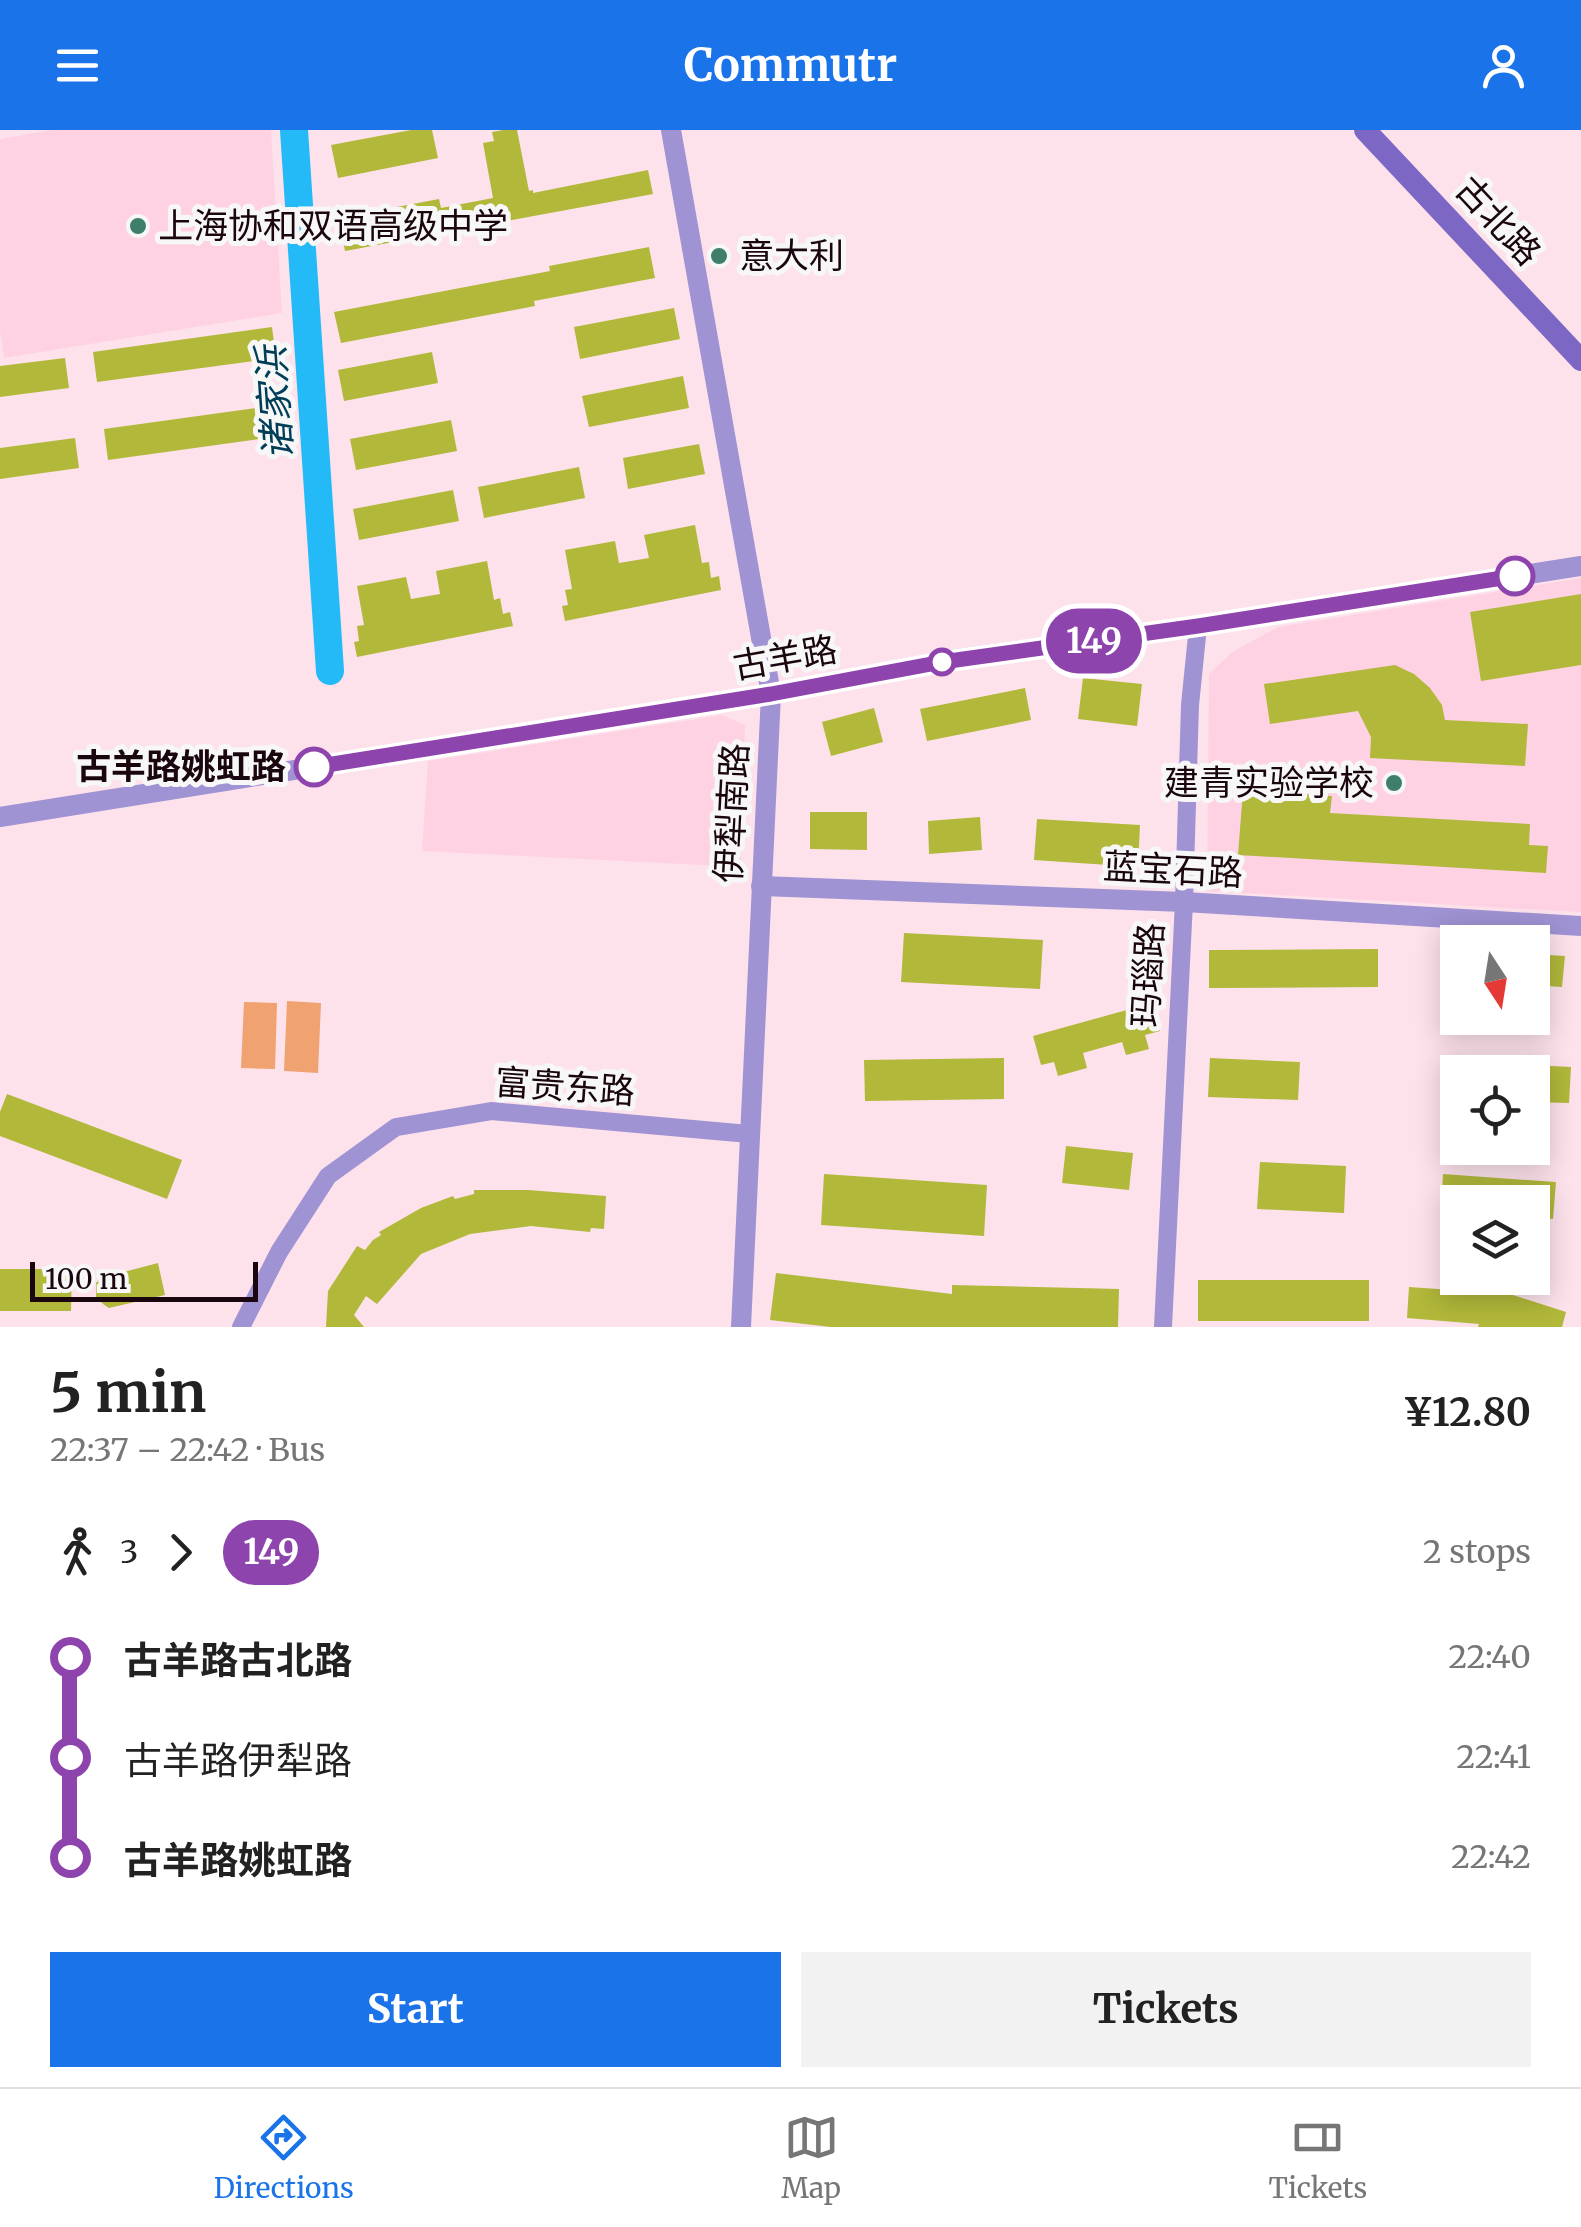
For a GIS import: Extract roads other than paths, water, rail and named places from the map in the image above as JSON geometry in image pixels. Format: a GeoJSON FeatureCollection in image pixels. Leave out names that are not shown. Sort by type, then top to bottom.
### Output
{"type":"FeatureCollection","features":[{"type":"Feature","properties":{"kind":"main road","name":"古北路"},"geometry":{"type":"LineString","coordinates":[[1364,130],[1581,360]]}},
{"type":"Feature","properties":{"kind":"street","name":"伊犁南路"},"geometry":{"type":"LineString","coordinates":[[671,130],[771,694],[741,1327]]}},
{"type":"Feature","properties":{"kind":"street","name":"古羊路"},"geometry":{"type":"LineString","coordinates":[[0,816],[771,694],[942,662],[1581,566]]}},
{"type":"Feature","properties":{"kind":"street","name":"玛瑙路"},"geometry":{"type":"LineString","coordinates":[[1163,1327],[1190,705],[1198,626]]}},
{"type":"Feature","properties":{"kind":"street","name":"蓝宝石路"},"geometry":{"type":"LineString","coordinates":[[761,886],[1184,902],[1581,926]]}},
{"type":"Feature","properties":{"kind":"street","name":"富贵东路"},"geometry":{"type":"LineString","coordinates":[[241,1327],[279,1252],[328,1176],[396,1127],[491,1111],[749,1134]]}},
{"type":"Feature","properties":{"kind":"waterway","name":"诸家浜"},"geometry":{"type":"LineString","coordinates":[[294,130],[330,671]]}},
{"type":"Feature","properties":{"kind":"place","name":"上海协和双语高级中学"},"geometry":{"type":"Point","coordinates":[138,226]}},
{"type":"Feature","properties":{"kind":"place","name":"意大利"},"geometry":{"type":"Point","coordinates":[719,256]}},
{"type":"Feature","properties":{"kind":"place","name":"古羊路姚虹路"},"geometry":{"type":"Point","coordinates":[314,767]}},
{"type":"Feature","properties":{"kind":"place","name":"建青实验学校"},"geometry":{"type":"Point","coordinates":[1394,783]}}]}
